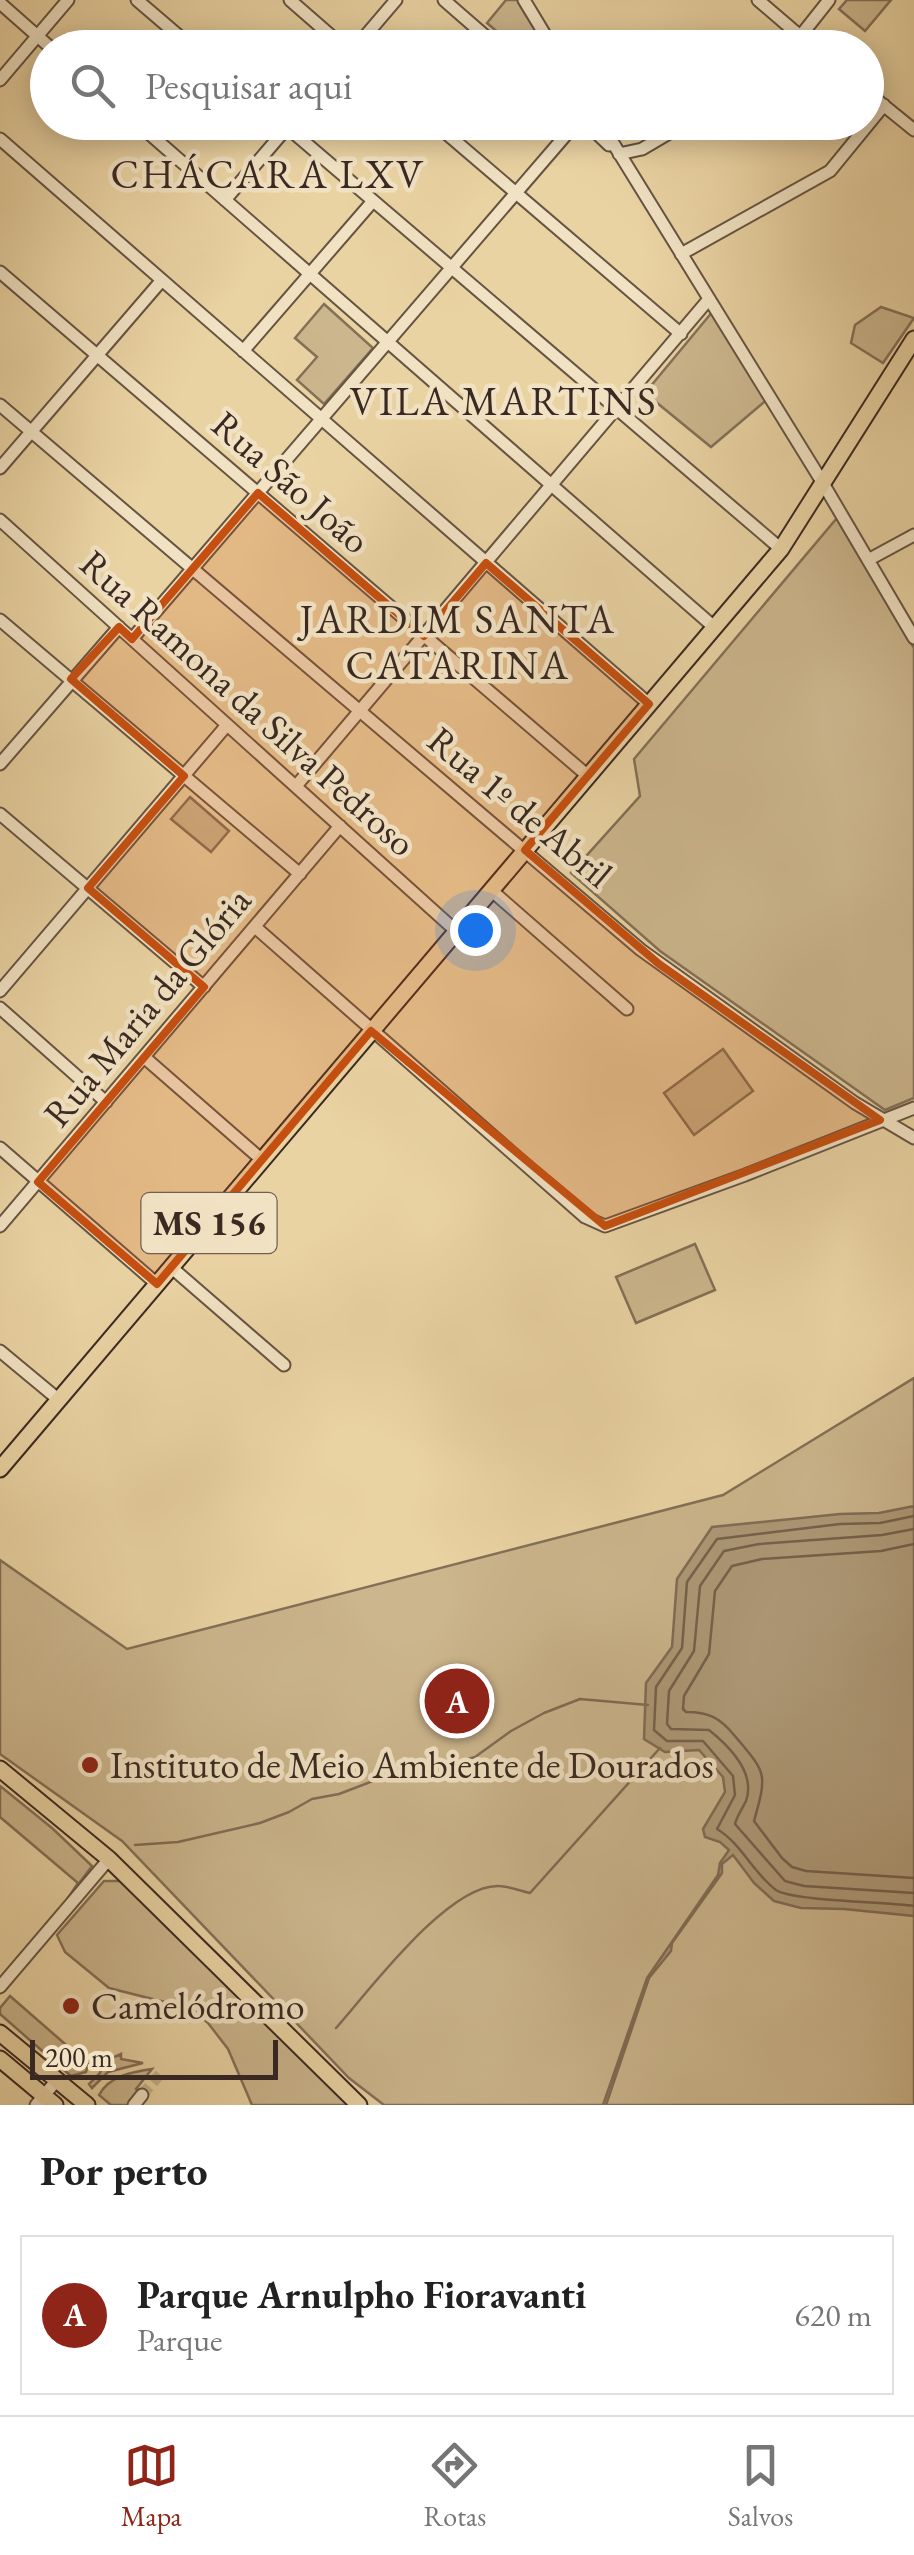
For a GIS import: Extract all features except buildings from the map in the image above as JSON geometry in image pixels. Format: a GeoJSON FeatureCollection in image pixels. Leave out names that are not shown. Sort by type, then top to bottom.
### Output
{"type":"FeatureCollection","features":[{"type":"Feature","properties":{"kind":"main road","name":"MS 156"},"geometry":{"type":"LineString","coordinates":[[0,1469],[780,549],[914,339]]}},
{"type":"Feature","properties":{"kind":"main road"},"geometry":{"type":"LineString","coordinates":[[0,1769],[109,1858],[359,2105]]}},
{"type":"Feature","properties":{"kind":"main road"},"geometry":{"type":"LineString","coordinates":[[0,2034],[88,2105]]}},
{"type":"Feature","properties":{"kind":"main road"},"geometry":{"type":"LineString","coordinates":[[0,2059],[45,2102]]}},
{"type":"Feature","properties":{"kind":"street"},"geometry":{"type":"LineString","coordinates":[[43,30],[68,0]]}},
{"type":"Feature","properties":{"kind":"street"},"geometry":{"type":"LineString","coordinates":[[137,0],[172,30]]}},
{"type":"Feature","properties":{"kind":"street"},"geometry":{"type":"LineString","coordinates":[[290,0],[325,30]]}},
{"type":"Feature","properties":{"kind":"street"},"geometry":{"type":"LineString","coordinates":[[371,30],[396,0]]}},
{"type":"Feature","properties":{"kind":"street"},"geometry":{"type":"LineString","coordinates":[[444,0],[478,30]]}},
{"type":"Feature","properties":{"kind":"street"},"geometry":{"type":"LineString","coordinates":[[524,0],[543,30]]}},
{"type":"Feature","properties":{"kind":"street"},"geometry":{"type":"LineString","coordinates":[[758,0],[793,30]]}},
{"type":"Feature","properties":{"kind":"street"},"geometry":{"type":"LineString","coordinates":[[805,30],[829,0]]}},
{"type":"Feature","properties":{"kind":"street"},"geometry":{"type":"LineString","coordinates":[[0,3],[31,30]]}},
{"type":"Feature","properties":{"kind":"street"},"geometry":{"type":"LineString","coordinates":[[0,80],[30,45]]}},
{"type":"Feature","properties":{"kind":"street"},"geometry":{"type":"LineString","coordinates":[[884,105],[914,130]]}},
{"type":"Feature","properties":{"kind":"street"},"geometry":{"type":"LineString","coordinates":[[0,139],[649,704]]}},
{"type":"Feature","properties":{"kind":"street"},"geometry":{"type":"LineString","coordinates":[[157,140],[714,627]]}},
{"type":"Feature","properties":{"kind":"street"},"geometry":{"type":"LineString","coordinates":[[225,200],[273,140]]}},
{"type":"Feature","properties":{"kind":"street"},"geometry":{"type":"LineString","coordinates":[[304,140],[780,549]]}},
{"type":"Feature","properties":{"kind":"street"},"geometry":{"type":"LineString","coordinates":[[454,140],[682,334]]}},
{"type":"Feature","properties":{"kind":"street"},"geometry":{"type":"LineString","coordinates":[[132,639],[565,140]]}},
{"type":"Feature","properties":{"kind":"street"},"geometry":{"type":"LineString","coordinates":[[603,140],[620,154]]}},
{"type":"Feature","properties":{"kind":"street"},"geometry":{"type":"LineString","coordinates":[[611,140],[823,482],[914,638]]}},
{"type":"Feature","properties":{"kind":"street"},"geometry":{"type":"LineString","coordinates":[[620,154],[642,149],[657,140]]}},
{"type":"Feature","properties":{"kind":"street"},"geometry":{"type":"LineString","coordinates":[[681,254],[830,171],[855,140]]}},
{"type":"Feature","properties":{"kind":"street"},"geometry":{"type":"LineString","coordinates":[[243,351],[374,202]]}},
{"type":"Feature","properties":{"kind":"street","name":"Rua São João"},"geometry":{"type":"LineString","coordinates":[[0,272],[588,776]]}},
{"type":"Feature","properties":{"kind":"street"},"geometry":{"type":"LineString","coordinates":[[0,468],[162,280]]}},
{"type":"Feature","properties":{"kind":"street"},"geometry":{"type":"LineString","coordinates":[[296,786],[709,299]]}},
{"type":"Feature","properties":{"kind":"street","name":"Rua 1º de Abril"},"geometry":{"type":"LineString","coordinates":[[0,405],[659,964],[880,1120],[911,1137]]}},
{"type":"Feature","properties":{"kind":"street","name":"Rua Ramona da Silva Pedroso"},"geometry":{"type":"LineString","coordinates":[[3,529],[119,626],[456,930]]}},
{"type":"Feature","properties":{"kind":"street"},"geometry":{"type":"LineString","coordinates":[[868,560],[914,534]]}},
{"type":"Feature","properties":{"kind":"street"},"geometry":{"type":"LineString","coordinates":[[0,620],[300,874]]}},
{"type":"Feature","properties":{"kind":"street"},"geometry":{"type":"LineString","coordinates":[[0,764],[119,626]]}},
{"type":"Feature","properties":{"kind":"street"},"geometry":{"type":"LineString","coordinates":[[0,991],[228,724]]}},
{"type":"Feature","properties":{"kind":"street"},"geometry":{"type":"LineString","coordinates":[[0,814],[204,987]]}},
{"type":"Feature","properties":{"kind":"street","name":"Rua Maria da Glória"},"geometry":{"type":"LineString","coordinates":[[0,1226],[340,826]]}},
{"type":"Feature","properties":{"kind":"street"},"geometry":{"type":"LineString","coordinates":[[490,890],[627,1008]]}},
{"type":"Feature","properties":{"kind":"street"},"geometry":{"type":"LineString","coordinates":[[255,927],[585,1217],[605,1226],[913,1108],[911,1137]]}},
{"type":"Feature","properties":{"kind":"street"},"geometry":{"type":"LineString","coordinates":[[0,1008],[106,1102]]}},
{"type":"Feature","properties":{"kind":"street"},"geometry":{"type":"LineString","coordinates":[[144,1057],[262,1160]]}},
{"type":"Feature","properties":{"kind":"street"},"geometry":{"type":"LineString","coordinates":[[0,1148],[157,1284]]}},
{"type":"Feature","properties":{"kind":"street"},"geometry":{"type":"LineString","coordinates":[[172,1267],[284,1365]]}},
{"type":"Feature","properties":{"kind":"street"},"geometry":{"type":"LineString","coordinates":[[0,1351],[58,1400]]}},
{"type":"Feature","properties":{"kind":"street"},"geometry":{"type":"LineString","coordinates":[[0,1987],[109,1858]]}},
{"type":"Feature","properties":{"kind":"street"},"geometry":{"type":"LineString","coordinates":[[45,2102],[57,2080]]}},
{"type":"Feature","properties":{"kind":"highlighted area"},"geometry":{"type":"Polygon","coordinates":[[[258,493],[424,636],[486,563],[649,704],[525,850],[659,964],[880,1120],[605,1226],[371,1031],[157,1284],[38,1182],[204,987],[88,888],[184,776],[71,679],[119,627],[132,639],[258,493]]]}},
{"type":"Feature","properties":{"kind":"shaded area"},"geometry":{"type":"Polygon","coordinates":[[[506,0],[529,0],[548,30],[495,30],[487,23],[506,0]]]}},
{"type":"Feature","properties":{"kind":"shaded area"},"geometry":{"type":"Polygon","coordinates":[[[847,0],[891,0],[866,30],[839,9],[847,0]]]}},
{"type":"Feature","properties":{"kind":"shaded area"},"geometry":{"type":"Polygon","coordinates":[[[324,304],[373,348],[324,404],[297,380],[317,357],[295,338],[324,304]]]}},
{"type":"Feature","properties":{"kind":"shaded area"},"geometry":{"type":"Polygon","coordinates":[[[881,307],[914,318],[883,363],[851,343],[855,325],[881,307]]]}},
{"type":"Feature","properties":{"kind":"shaded area"},"geometry":{"type":"Polygon","coordinates":[[[713,311],[770,397],[711,447],[645,393],[713,311]]]}},
{"type":"Feature","properties":{"kind":"shaded area"},"geometry":{"type":"Polygon","coordinates":[[[837,518],[914,648],[914,1098],[885,1110],[660,951],[571,873],[640,796],[634,759],[837,518]]]}},
{"type":"Feature","properties":{"kind":"shaded area"},"geometry":{"type":"Polygon","coordinates":[[[190,797],[229,831],[211,852],[171,819],[190,797]]]}},
{"type":"Feature","properties":{"kind":"shaded area"},"geometry":{"type":"Polygon","coordinates":[[[723,1049],[753,1091],[694,1135],[664,1093],[723,1049]]]}},
{"type":"Feature","properties":{"kind":"shaded area"},"geometry":{"type":"Polygon","coordinates":[[[695,1244],[715,1290],[636,1323],[616,1277],[695,1244]]]}},
{"type":"Feature","properties":{"kind":"shaded area"},"geometry":{"type":"Polygon","coordinates":[[[914,1378],[914,2105],[384,2105],[349,2078],[122,1841],[0,1754],[0,1560],[127,1649],[723,1495],[914,1378]]]}},
{"type":"Feature","properties":{"kind":"shaded area"},"geometry":{"type":"Polygon","coordinates":[[[0,1786],[92,1866],[68,1898],[78,1883],[0,1817],[0,1786]]]}},
{"type":"Feature","properties":{"kind":"shaded area"},"geometry":{"type":"Polygon","coordinates":[[[104,1881],[121,1881],[350,2105],[252,2105],[228,2049],[192,2009],[109,1988],[65,1952],[57,1935],[104,1881]]]}},
{"type":"Feature","properties":{"kind":"shaded area"},"geometry":{"type":"Polygon","coordinates":[[[10,1996],[88,2064],[86,2072],[71,2076],[0,2014],[10,1996]]]}},
{"type":"Feature","properties":{"kind":"shaded area"},"geometry":{"type":"Polygon","coordinates":[[[121,2054],[121,2059],[143,2063],[108,2072],[92,2088],[89,2084],[100,2073],[103,2062],[121,2054]]]}},
{"type":"Feature","properties":{"kind":"shaded area"},"geometry":{"type":"Polygon","coordinates":[[[152,2069],[136,2089],[140,2093],[130,2105],[111,2105],[99,2095],[115,2079],[152,2069]]]}},
{"type":"Feature","properties":{"kind":"water"},"geometry":{"type":"Polygon","coordinates":[[[914,1506],[914,1916],[801,1908],[774,1901],[733,1855],[722,1864],[722,1873],[649,1978],[603,2105],[647,1978],[718,1875],[720,1863],[729,1850],[705,1837],[703,1829],[725,1792],[723,1777],[699,1750],[665,1752],[644,1739],[646,1683],[672,1647],[677,1579],[712,1527],[879,1513],[914,1506]]]}},
{"type":"Feature","properties":{"kind":"waterway"},"geometry":{"type":"LineString","coordinates":[[135,1845],[178,1842],[260,1823],[312,1799],[339,1794],[394,1773],[429,1770],[475,1757],[511,1731],[580,1699],[648,1705]]}},
{"type":"Feature","properties":{"kind":"waterway"},"geometry":{"type":"LineString","coordinates":[[336,2028],[411,1942],[457,1902],[479,1890],[499,1886],[530,1893],[660,1748]]}},
{"type":"Feature","properties":{"kind":"tunnel"},"geometry":{"type":"LineString","coordinates":[[142,2095],[162,2072]]}},
{"type":"Feature","properties":{"kind":"place","name":"Parque Arnulpho Fioravanti"},"geometry":{"type":"Point","coordinates":[457,1701]}},
{"type":"Feature","properties":{"kind":"place","name":"Instituto de Meio Ambiente de Dourados"},"geometry":{"type":"Point","coordinates":[90,1765]}},
{"type":"Feature","properties":{"kind":"place","name":"Camelódromo"},"geometry":{"type":"Point","coordinates":[71,2006]}},
{"type":"Feature","properties":{"kind":"district","name":"CHÁCARA LXV"},"geometry":{"type":"Point","coordinates":[268,174]}},
{"type":"Feature","properties":{"kind":"district","name":"VILA MARTINS"},"geometry":{"type":"Point","coordinates":[504,401]}},
{"type":"Feature","properties":{"kind":"district","name":"JARDIM SANTA CATARINA"},"geometry":{"type":"Point","coordinates":[458,642]}}]}
